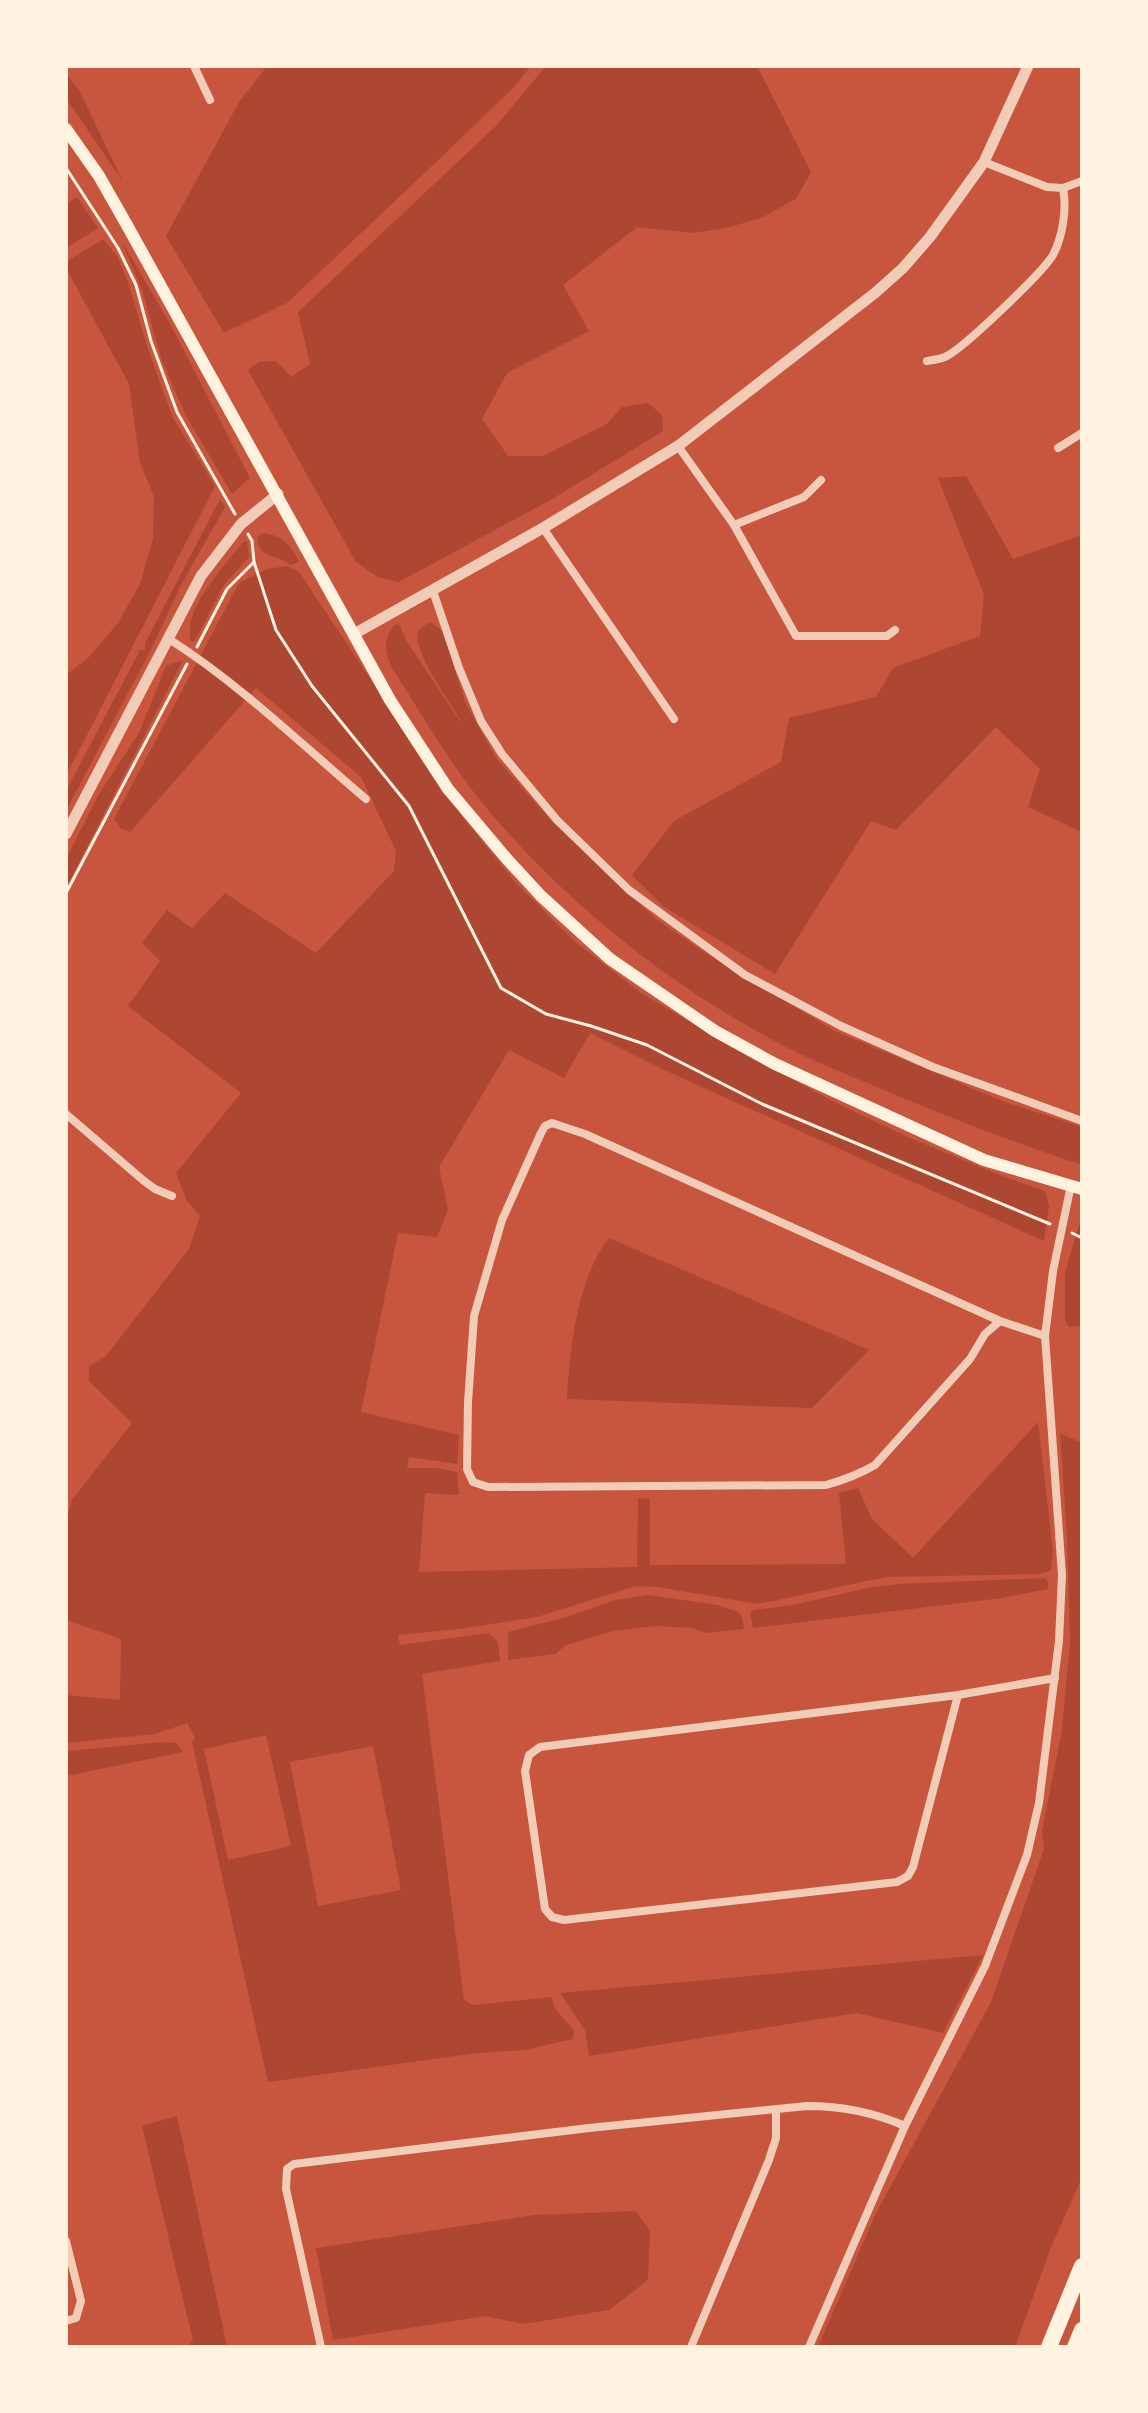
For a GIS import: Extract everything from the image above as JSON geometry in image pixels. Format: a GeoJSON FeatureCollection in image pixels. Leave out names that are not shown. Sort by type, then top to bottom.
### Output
{"type":"FeatureCollection","features":[{"type":"Feature","properties":{"kind":"highway"},"geometry":{"type":"LineString","coordinates":[[1049,2347],[1082,2266]]}},
{"type":"Feature","properties":{"kind":"highway"},"geometry":{"type":"LineString","coordinates":[[1075,2347],[1082,2330]]}},
{"type":"Feature","properties":{"kind":"main road"},"geometry":{"type":"LineString","coordinates":[[66,129],[121,214],[390,700],[448,789],[514,868],[610,959],[715,1031],[775,1064],[984,1160],[1076,1187]]}},
{"type":"Feature","properties":{"kind":"street"},"geometry":{"type":"LineString","coordinates":[[194,66],[210,100]]}},
{"type":"Feature","properties":{"kind":"street"},"geometry":{"type":"LineString","coordinates":[[354,634],[543,528],[678,446],[832,329],[903,268],[930,237],[984,162],[1028,66]]}},
{"type":"Feature","properties":{"kind":"street"},"geometry":{"type":"LineString","coordinates":[[984,162],[1047,187],[1063,188],[1082,181]]}},
{"type":"Feature","properties":{"kind":"street"},"geometry":{"type":"LineString","coordinates":[[927,361],[946,357],[964,345],[1040,271],[1053,254],[1066,203],[1063,188]]}},
{"type":"Feature","properties":{"kind":"street"},"geometry":{"type":"LineString","coordinates":[[1058,448],[1082,433]]}},
{"type":"Feature","properties":{"kind":"street"},"geometry":{"type":"LineString","coordinates":[[678,446],[734,525],[796,636],[887,636],[895,630]]}},
{"type":"Feature","properties":{"kind":"street"},"geometry":{"type":"LineString","coordinates":[[734,525],[804,497],[821,480]]}},
{"type":"Feature","properties":{"kind":"street"},"geometry":{"type":"LineString","coordinates":[[66,834],[195,587],[220,548],[241,524],[278,494]]}},
{"type":"Feature","properties":{"kind":"street"},"geometry":{"type":"LineString","coordinates":[[543,528],[674,719]]}},
{"type":"Feature","properties":{"kind":"street"},"geometry":{"type":"LineString","coordinates":[[433,591],[481,721],[502,754],[557,820],[629,890],[745,975],[841,1026],[933,1067],[1082,1121]]}},
{"type":"Feature","properties":{"kind":"street"},"geometry":{"type":"LineString","coordinates":[[169,639],[245,693],[366,799]]}},
{"type":"Feature","properties":{"kind":"street"},"geometry":{"type":"LineString","coordinates":[[66,1114],[155,1189],[172,1196]]}},
{"type":"Feature","properties":{"kind":"street"},"geometry":{"type":"LineString","coordinates":[[1000,1321],[985,1334],[970,1359],[920,1417],[875,1465],[856,1477],[826,1485],[504,1488],[473,1482],[467,1469],[474,1316],[502,1220],[545,1126],[552,1123],[577,1131],[1000,1321],[1045,1336]]}},
{"type":"Feature","properties":{"kind":"street"},"geometry":{"type":"LineString","coordinates":[[809,2347],[905,2126],[985,1966],[1027,1855],[1039,1803],[1055,1678],[1062,1575],[1045,1336],[1053,1271],[1076,1187]]}},
{"type":"Feature","properties":{"kind":"street"},"geometry":{"type":"LineString","coordinates":[[958,1695],[913,1867],[908,1876],[897,1882],[564,1920],[552,1917],[545,1909],[525,1771],[529,1755],[540,1747],[958,1695],[1055,1678]]}},
{"type":"Feature","properties":{"kind":"street"},"geometry":{"type":"LineString","coordinates":[[321,2347],[285,2177],[287,2169],[294,2164],[589,2128],[807,2106],[831,2106],[887,2118],[905,2126]]}},
{"type":"Feature","properties":{"kind":"street"},"geometry":{"type":"LineString","coordinates":[[691,2347],[769,2160],[776,2138],[776,2111]]}},
{"type":"Feature","properties":{"kind":"street"},"geometry":{"type":"LineString","coordinates":[[66,2241],[81,2301],[76,2318],[66,2321]]}},
{"type":"Feature","properties":{"kind":"path"},"geometry":{"type":"LineString","coordinates":[[66,168],[109,232],[136,285],[151,341],[177,412],[220,489]]}},
{"type":"Feature","properties":{"kind":"path"},"geometry":{"type":"LineString","coordinates":[[66,893],[227,589],[254,562]]}},
{"type":"Feature","properties":{"kind":"shaded area"},"geometry":{"type":"Polygon","coordinates":[[[267,66],[531,66],[514,87],[287,303],[224,333],[166,236],[239,102],[267,66]]]}},
{"type":"Feature","properties":{"kind":"shaded area"},"geometry":{"type":"Polygon","coordinates":[[[546,66],[758,68],[811,172],[796,199],[761,218],[693,233],[637,227],[563,285],[589,331],[507,373],[482,419],[508,456],[543,456],[607,424],[622,407],[648,403],[662,415],[663,431],[554,498],[399,582],[378,577],[356,562],[248,370],[259,362],[276,361],[291,377],[310,364],[298,312],[496,126],[546,66]]]}},
{"type":"Feature","properties":{"kind":"shaded area"},"geometry":{"type":"Polygon","coordinates":[[[66,73],[80,92],[123,182],[66,98],[66,73]]]}},
{"type":"Feature","properties":{"kind":"shaded area"},"geometry":{"type":"Polygon","coordinates":[[[77,197],[98,228],[66,248],[66,204],[77,197]]]}},
{"type":"Feature","properties":{"kind":"shaded area"},"geometry":{"type":"Polygon","coordinates":[[[103,239],[117,256],[128,282],[172,416],[215,486],[69,770],[66,768],[66,675],[89,657],[118,623],[140,584],[153,538],[154,496],[140,463],[129,384],[66,268],[66,262],[103,239]]]}},
{"type":"Feature","properties":{"kind":"shaded area"},"geometry":{"type":"Polygon","coordinates":[[[121,240],[169,322],[250,478],[232,494],[186,416],[162,361],[143,293],[121,240]]]}},
{"type":"Feature","properties":{"kind":"shaded area"},"geometry":{"type":"Polygon","coordinates":[[[966,476],[1013,559],[1082,535],[1082,832],[1028,807],[1040,769],[996,727],[896,830],[871,821],[775,974],[664,907],[632,875],[674,821],[781,762],[789,718],[876,697],[893,668],[980,636],[984,595],[938,478],[966,476]]]}},
{"type":"Feature","properties":{"kind":"shaded area"},"geometry":{"type":"Polygon","coordinates":[[[220,499],[225,507],[180,587],[150,652],[147,651],[149,653],[66,811],[66,791],[140,650],[145,650],[145,643],[220,499]]]}},
{"type":"Feature","properties":{"kind":"shaded area"},"geometry":{"type":"Polygon","coordinates":[[[264,533],[286,542],[299,562],[290,565],[265,553],[257,537],[264,533]]]}},
{"type":"Feature","properties":{"kind":"shaded area"},"geometry":{"type":"Polygon","coordinates":[[[247,541],[249,557],[223,586],[198,635],[191,642],[190,629],[198,602],[243,542],[247,541]]]}},
{"type":"Feature","properties":{"kind":"shaded area"},"geometry":{"type":"Polygon","coordinates":[[[288,566],[299,572],[464,819],[516,883],[574,941],[641,993],[738,1050],[840,1105],[910,1138],[1045,1191],[1049,1206],[1044,1241],[662,1069],[590,1033],[564,1078],[509,1050],[439,1167],[448,1210],[437,1237],[398,1233],[361,1412],[459,1435],[457,1464],[409,1457],[407,1468],[438,1468],[457,1472],[459,1495],[425,1493],[419,1572],[637,1567],[638,1498],[650,1499],[650,1565],[846,1564],[839,1493],[858,1488],[872,1519],[913,1558],[1038,1422],[1053,1551],[1051,1570],[1040,1574],[886,1577],[758,1604],[636,1586],[537,1617],[398,1635],[400,1645],[489,1633],[498,1642],[500,1661],[422,1674],[464,2000],[473,2005],[551,1997],[556,2010],[574,2030],[573,2039],[525,2050],[477,2053],[268,2082],[192,1742],[195,1738],[187,1723],[155,1734],[66,1743],[66,1695],[120,1700],[121,1639],[66,1620],[66,1521],[72,1500],[132,1423],[89,1381],[89,1366],[106,1356],[189,1249],[200,1216],[187,1201],[176,1173],[241,1093],[128,1006],[160,961],[142,943],[167,910],[192,928],[225,893],[316,953],[394,871],[396,851],[361,777],[256,688],[130,832],[120,828],[114,819],[239,583],[267,569],[288,566]],[[266,1735],[204,1749],[228,1860],[291,1846],[266,1735]],[[373,1746],[290,1762],[318,1906],[401,1890],[373,1746]]]}},
{"type":"Feature","properties":{"kind":"shaded area"},"geometry":{"type":"Polygon","coordinates":[[[430,622],[443,631],[465,702],[496,758],[554,824],[656,919],[710,956],[835,1031],[1005,1102],[1082,1127],[1082,1165],[947,1116],[784,1046],[704,999],[629,946],[559,885],[480,801],[392,668],[386,645],[388,634],[396,624],[464,727],[421,652],[418,630],[430,622]]]}},
{"type":"Feature","properties":{"kind":"shaded area"},"geometry":{"type":"Polygon","coordinates":[[[183,660],[66,888],[66,859],[99,794],[139,733],[166,666],[183,660]]]}},
{"type":"Feature","properties":{"kind":"shaded area"},"geometry":{"type":"Polygon","coordinates":[[[1082,1215],[1082,1326],[1069,1327],[1065,1320],[1065,1272],[1082,1215]]]}},
{"type":"Feature","properties":{"kind":"shaded area"},"geometry":{"type":"Polygon","coordinates":[[[609,1238],[869,1350],[812,1408],[567,1399],[577,1315],[590,1272],[609,1238]]]}},
{"type":"Feature","properties":{"kind":"shaded area"},"geometry":{"type":"Polygon","coordinates":[[[1060,1433],[1082,1443],[1082,2177],[1051,2247],[1015,2347],[818,2347],[876,2213],[991,2002],[1044,1849],[1042,1831],[1062,1730],[1070,1641],[1060,1433]]]}},
{"type":"Feature","properties":{"kind":"shaded area"},"geometry":{"type":"Polygon","coordinates":[[[1045,1578],[1048,1589],[1002,1598],[753,1628],[750,1613],[899,1584],[1045,1578]]]}},
{"type":"Feature","properties":{"kind":"shaded area"},"geometry":{"type":"Polygon","coordinates":[[[648,1595],[717,1605],[738,1612],[744,1629],[704,1633],[693,1628],[655,1626],[613,1631],[566,1645],[555,1654],[508,1660],[508,1632],[567,1617],[615,1600],[648,1595]]]}},
{"type":"Feature","properties":{"kind":"shaded area"},"geometry":{"type":"Polygon","coordinates":[[[177,1743],[183,1752],[66,1776],[66,1751],[177,1743]]]}},
{"type":"Feature","properties":{"kind":"shaded area"},"geometry":{"type":"Polygon","coordinates":[[[983,1955],[943,2033],[857,2013],[589,2056],[585,2030],[560,1993],[983,1955]]]}},
{"type":"Feature","properties":{"kind":"shaded area"},"geometry":{"type":"Polygon","coordinates":[[[177,2116],[227,2347],[186,2347],[193,2341],[142,2126],[177,2116]]]}},
{"type":"Feature","properties":{"kind":"shaded area"},"geometry":{"type":"Polygon","coordinates":[[[636,2211],[650,2231],[648,2280],[609,2310],[524,2324],[485,2316],[333,2340],[316,2248],[534,2215],[636,2211]]]}}]}
